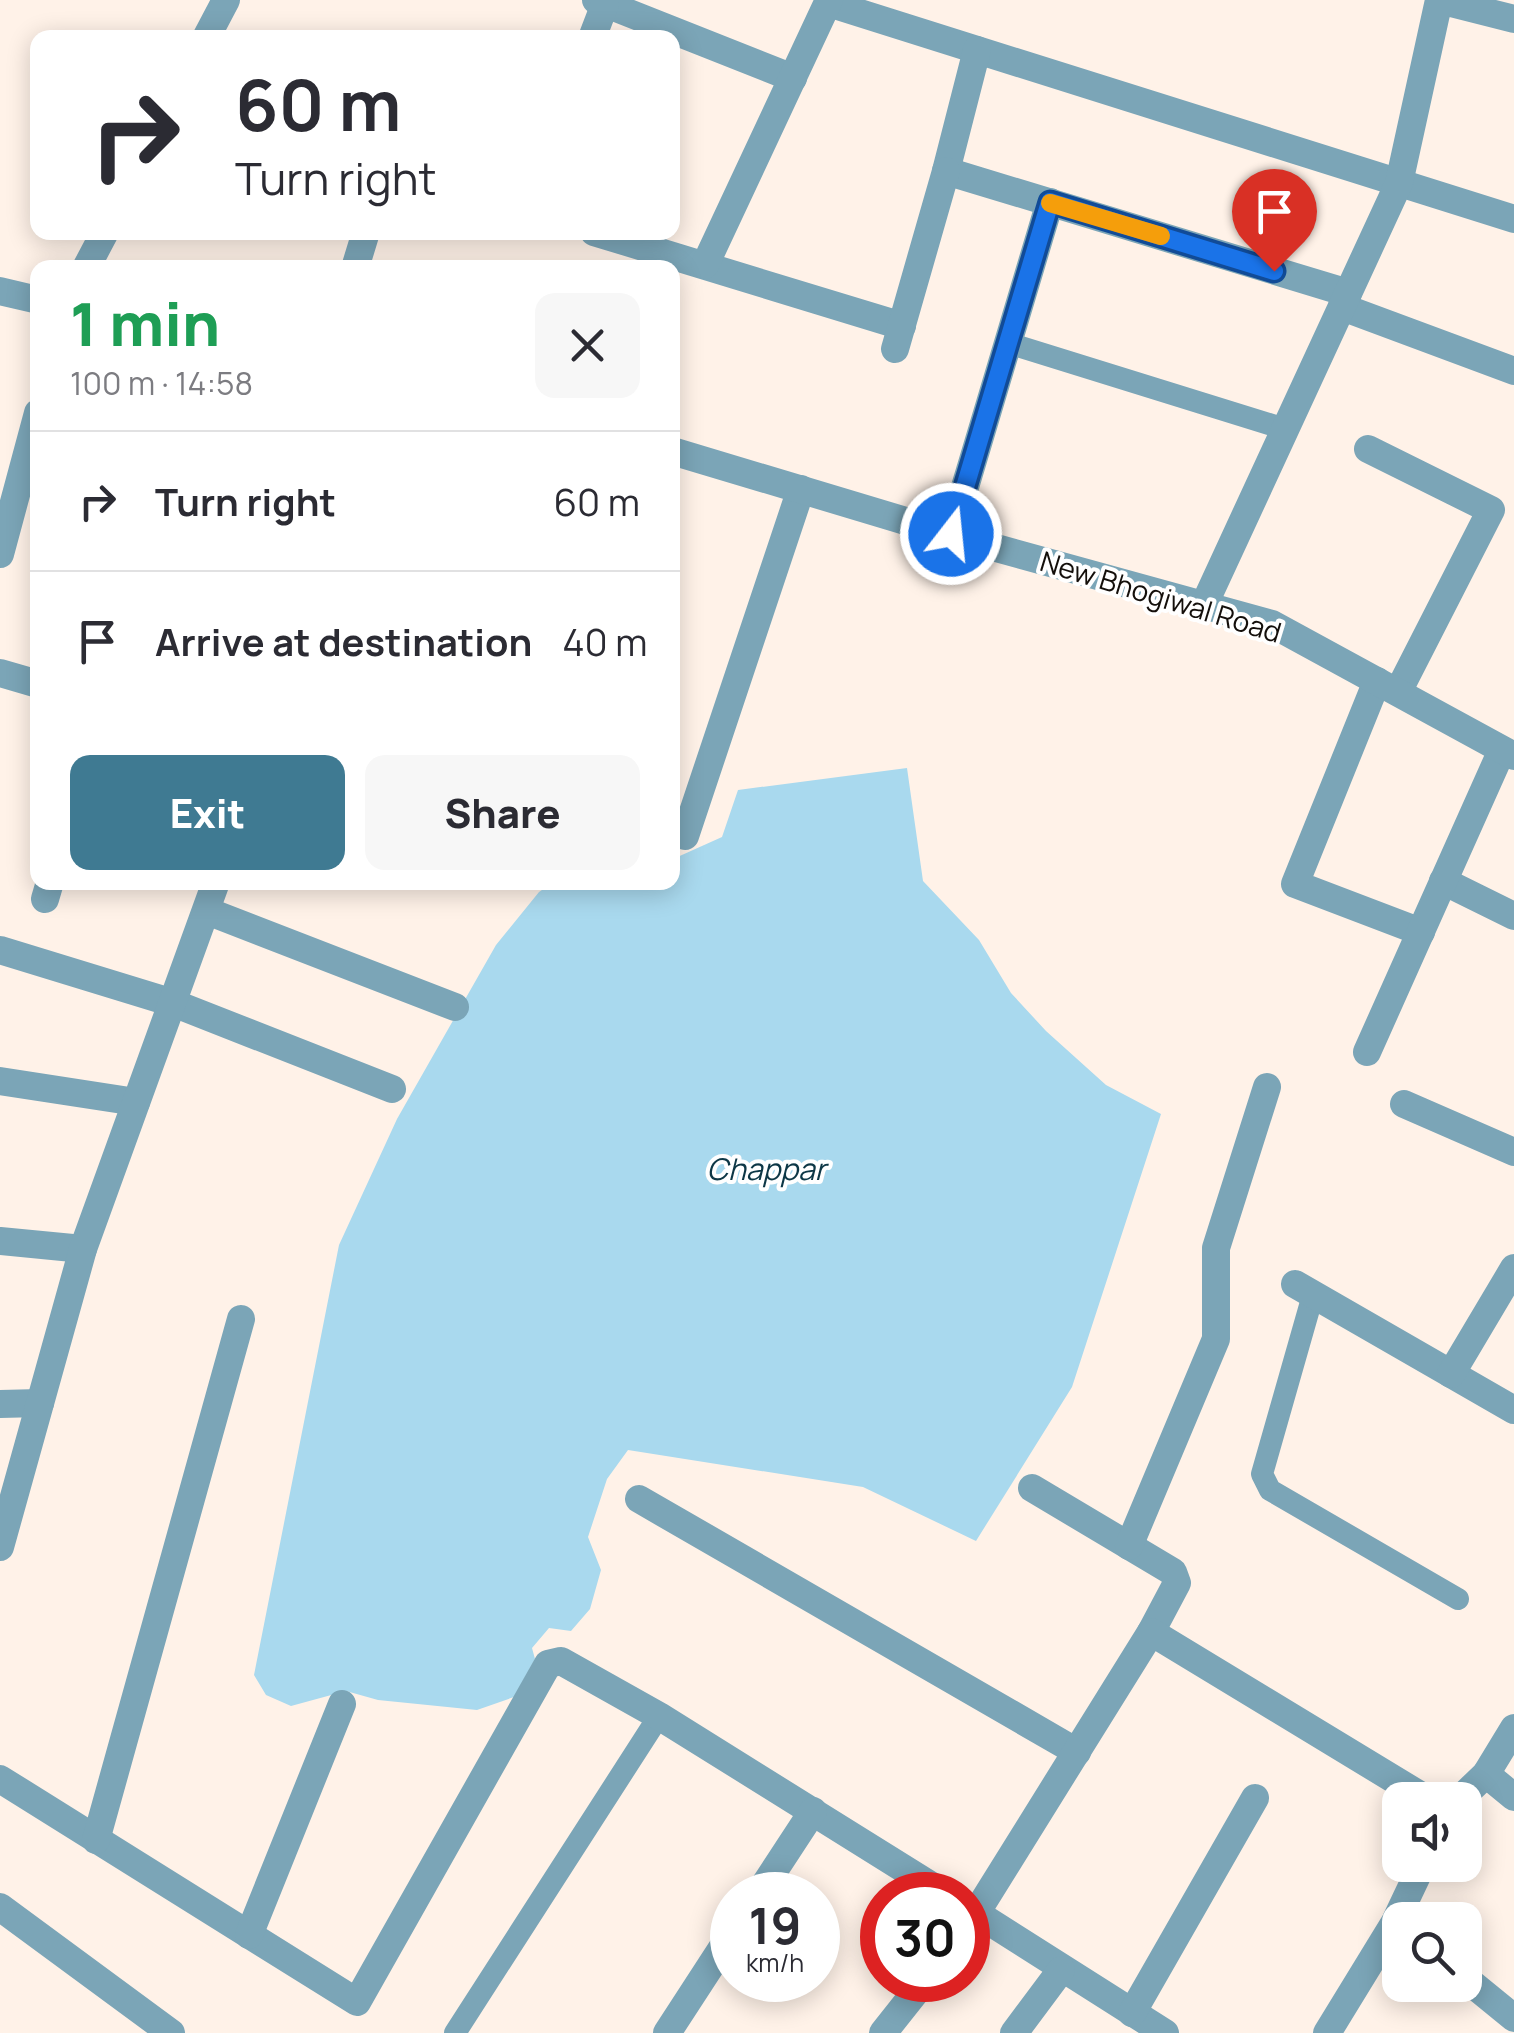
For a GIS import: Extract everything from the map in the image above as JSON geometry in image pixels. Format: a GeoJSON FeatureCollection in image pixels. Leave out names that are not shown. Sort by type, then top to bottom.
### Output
{"type":"FeatureCollection","features":[{"type":"Feature","properties":{"kind":"street"},"geometry":{"type":"LineString","coordinates":[[210,30],[226,0]]}},
{"type":"Feature","properties":{"kind":"street"},"geometry":{"type":"LineString","coordinates":[[1204,605],[1399,183],[1439,0],[1514,19]]}},
{"type":"Feature","properties":{"kind":"street"},"geometry":{"type":"LineString","coordinates":[[706,265],[828,1],[1514,219]]}},
{"type":"Feature","properties":{"kind":"street"},"geometry":{"type":"LineString","coordinates":[[594,30],[600,2],[643,9],[792,78]]}},
{"type":"Feature","properties":{"kind":"street"},"geometry":{"type":"LineString","coordinates":[[621,240],[706,265],[899,337],[978,50]]}},
{"type":"Feature","properties":{"kind":"street"},"geometry":{"type":"LineString","coordinates":[[946,171],[1345,300],[1514,372]]}},
{"type":"Feature","properties":{"kind":"street"},"geometry":{"type":"LineString","coordinates":[[951,534],[1050,202]]}},
{"type":"Feature","properties":{"kind":"street"},"geometry":{"type":"LineString","coordinates":[[0,291],[30,298]]}},
{"type":"Feature","properties":{"kind":"street"},"geometry":{"type":"LineString","coordinates":[[0,554],[30,443]]}},
{"type":"Feature","properties":{"kind":"street"},"geometry":{"type":"LineString","coordinates":[[1368,449],[1491,510],[1387,687],[1295,884],[1421,932]]}},
{"type":"Feature","properties":{"kind":"street","name":"New Bhogiwal Road"},"geometry":{"type":"LineString","coordinates":[[680,453],[1272,624],[1508,753]]}},
{"type":"Feature","properties":{"kind":"street"},"geometry":{"type":"LineString","coordinates":[[684,836],[801,490]]}},
{"type":"Feature","properties":{"kind":"street"},"geometry":{"type":"LineString","coordinates":[[0,673],[30,682]]}},
{"type":"Feature","properties":{"kind":"street"},"geometry":{"type":"LineString","coordinates":[[1367,1052],[1443,882],[1508,753]]}},
{"type":"Feature","properties":{"kind":"street"},"geometry":{"type":"LineString","coordinates":[[1443,882],[1514,916]]}},
{"type":"Feature","properties":{"kind":"street"},"geometry":{"type":"LineString","coordinates":[[0,1546],[83,1249],[213,890]]}},
{"type":"Feature","properties":{"kind":"street"},"geometry":{"type":"LineString","coordinates":[[206,911],[455,1007]]}},
{"type":"Feature","properties":{"kind":"street"},"geometry":{"type":"LineString","coordinates":[[0,950],[173,1003],[392,1089]]}},
{"type":"Feature","properties":{"kind":"street"},"geometry":{"type":"LineString","coordinates":[[0,1081],[136,1102]]}},
{"type":"Feature","properties":{"kind":"street"},"geometry":{"type":"LineString","coordinates":[[1129,1546],[1216,1339],[1216,1248],[1267,1087]]}},
{"type":"Feature","properties":{"kind":"street"},"geometry":{"type":"LineString","coordinates":[[1404,1104],[1514,1152]]}},
{"type":"Feature","properties":{"kind":"street"},"geometry":{"type":"LineString","coordinates":[[0,1242],[83,1249]]}},
{"type":"Feature","properties":{"kind":"street"},"geometry":{"type":"LineString","coordinates":[[1451,1374],[1514,1268]]}},
{"type":"Feature","properties":{"kind":"street"},"geometry":{"type":"LineString","coordinates":[[1304,1289],[1514,1410]]}},
{"type":"Feature","properties":{"kind":"street"},"geometry":{"type":"LineString","coordinates":[[96,1840],[241,1319]]}},
{"type":"Feature","properties":{"kind":"street"},"geometry":{"type":"LineString","coordinates":[[0,1404],[40,1404]]}},
{"type":"Feature","properties":{"kind":"street"},"geometry":{"type":"LineString","coordinates":[[990,1886],[1152,1632],[1177,1583],[1176,1577],[1129,1546],[1032,1488]]}},
{"type":"Feature","properties":{"kind":"street"},"geometry":{"type":"LineString","coordinates":[[638,1500],[1076,1752]]}},
{"type":"Feature","properties":{"kind":"street"},"geometry":{"type":"LineString","coordinates":[[1152,1632],[1398,1782]]}},
{"type":"Feature","properties":{"kind":"street"},"geometry":{"type":"LineString","coordinates":[[0,1779],[357,2002],[548,1664],[562,1660],[910,1872]]}},
{"type":"Feature","properties":{"kind":"street"},"geometry":{"type":"LineString","coordinates":[[248,1935],[342,1704]]}},
{"type":"Feature","properties":{"kind":"street"},"geometry":{"type":"LineString","coordinates":[[1478,1782],[1514,1728]]}},
{"type":"Feature","properties":{"kind":"street"},"geometry":{"type":"LineString","coordinates":[[1486,1774],[1514,1797]]}},
{"type":"Feature","properties":{"kind":"street"},"geometry":{"type":"LineString","coordinates":[[1132,2013],[1254,1798]]}},
{"type":"Feature","properties":{"kind":"street"},"geometry":{"type":"LineString","coordinates":[[773,1872],[813,1811]]}},
{"type":"Feature","properties":{"kind":"street"},"geometry":{"type":"LineString","coordinates":[[0,1908],[171,2033]]}},
{"type":"Feature","properties":{"kind":"street"},"geometry":{"type":"LineString","coordinates":[[990,1927],[1166,2033]]}},
{"type":"Feature","properties":{"kind":"street"},"geometry":{"type":"LineString","coordinates":[[1328,2033],[1382,1949]]}},
{"type":"Feature","properties":{"kind":"street"},"geometry":{"type":"LineString","coordinates":[[666,2033],[710,1966]]}},
{"type":"Feature","properties":{"kind":"street"},"geometry":{"type":"LineString","coordinates":[[1014,2033],[1061,1970]]}},
{"type":"Feature","properties":{"kind":"street"},"geometry":{"type":"LineString","coordinates":[[1482,1992],[1514,2018]]}},
{"type":"Feature","properties":{"kind":"street"},"geometry":{"type":"LineString","coordinates":[[883,2033],[908,2002]]}},
{"type":"Feature","properties":{"kind":"lane"},"geometry":{"type":"LineString","coordinates":[[1008,344],[1285,429]]}},
{"type":"Feature","properties":{"kind":"lane"},"geometry":{"type":"LineString","coordinates":[[1304,1289],[1262,1474],[1264,1481],[1270,1490],[1458,1600]]}},
{"type":"Feature","properties":{"kind":"lane"},"geometry":{"type":"LineString","coordinates":[[455,2033],[659,1716]]}},
{"type":"Feature","properties":{"kind":"water","name":"Chappar"},"geometry":{"type":"Polygon","coordinates":[[[907,768],[923,881],[979,940],[1011,993],[1046,1031],[1106,1085],[1161,1114],[1072,1387],[976,1541],[863,1487],[628,1450],[607,1479],[588,1537],[601,1570],[590,1609],[571,1631],[549,1628],[532,1648],[535,1659],[514,1697],[477,1710],[378,1700],[346,1691],[291,1706],[266,1695],[254,1675],[339,1245],[397,1119],[496,945],[539,892],[680,890],[680,856],[722,837],[738,790],[907,768]]]}},
{"type":"Feature","properties":{"kind":"slow traffic"},"geometry":{"type":"LineString","coordinates":[[1050,203],[1161,236]]}},
{"type":"Feature","properties":{"kind":"route"},"geometry":{"type":"LineString","coordinates":[[951,534],[1050,202],[1274,271]]}}]}
